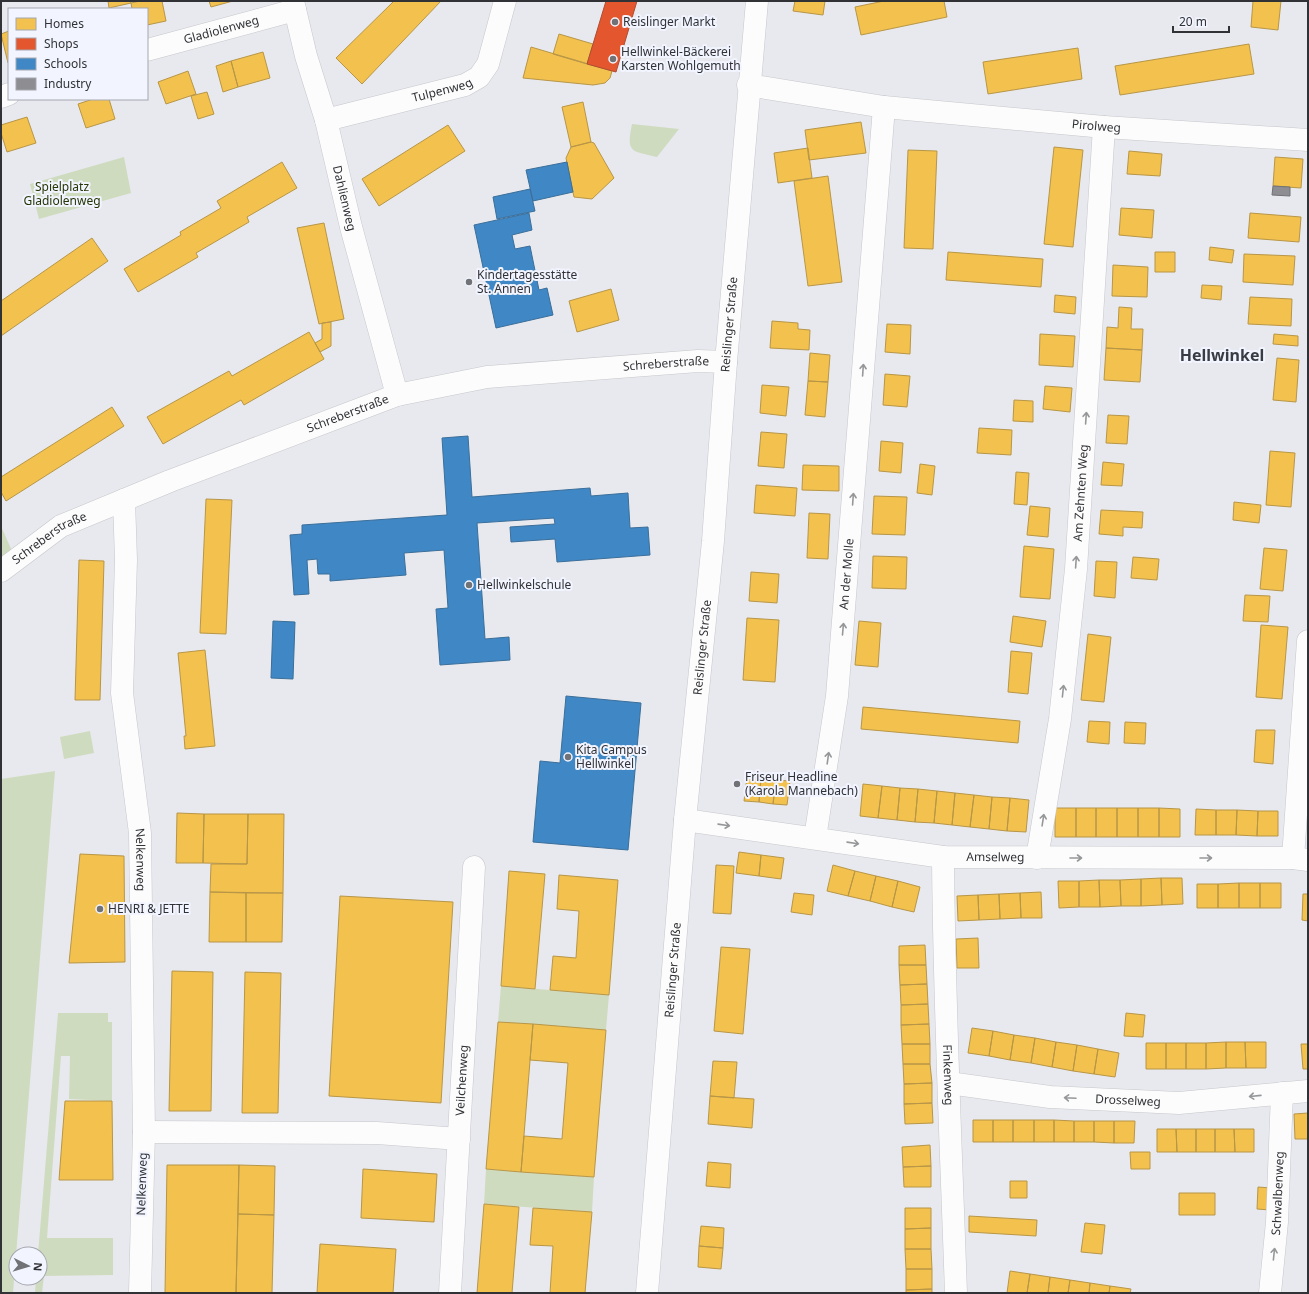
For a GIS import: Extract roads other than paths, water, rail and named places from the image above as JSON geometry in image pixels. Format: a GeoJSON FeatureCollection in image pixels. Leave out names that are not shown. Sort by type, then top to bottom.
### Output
{"type":"FeatureCollection","features":[{"type":"Feature","properties":{"kind":"street","name":"Tulpenweg"},"geometry":{"type":"LineString","coordinates":[[326,120],[465,85],[479,77],[488,64],[505,1]]}},
{"type":"Feature","properties":{"kind":"street","name":"Reislinger Straße"},"geometry":{"type":"LineString","coordinates":[[647,1293],[685,820],[712,541],[748,85],[757,1]]}},
{"type":"Feature","properties":{"kind":"street","name":"Dahlienweg"},"geometry":{"type":"LineString","coordinates":[[294,5],[306,56],[326,120],[351,227],[397,395]]}},
{"type":"Feature","properties":{"kind":"street","name":"Gladiolenweg"},"geometry":{"type":"LineString","coordinates":[[148,50],[294,5]]}},
{"type":"Feature","properties":{"kind":"street","name":"Pirolweg"},"geometry":{"type":"LineString","coordinates":[[748,85],[884,107],[1104,126],[1308,140]]}},
{"type":"Feature","properties":{"kind":"street","name":"An der Molle"},"geometry":{"type":"LineString","coordinates":[[815,838],[837,696],[884,107]]}},
{"type":"Feature","properties":{"kind":"street","name":"Am Zehnten Weg"},"geometry":{"type":"LineString","coordinates":[[1037,858],[1060,719],[1076,568],[1104,126]]}},
{"type":"Feature","properties":{"kind":"street","name":"Schreberstraße"},"geometry":{"type":"LineString","coordinates":[[1,571],[61,526],[170,481],[397,395],[487,377],[698,361],[726,362]]}},
{"type":"Feature","properties":{"kind":"street","name":"Nelkenweg"},"geometry":{"type":"LineString","coordinates":[[124,500],[126,560],[122,694],[140,833],[144,1132],[140,1293]]}},
{"type":"Feature","properties":{"kind":"street"},"geometry":{"type":"LineString","coordinates":[[1301,859],[1308,641]]}},
{"type":"Feature","properties":{"kind":"street","name":"Amselweg"},"geometry":{"type":"LineString","coordinates":[[685,820],[943,856],[1037,858],[1301,859]]}},
{"type":"Feature","properties":{"kind":"street","name":"Finkenweg"},"geometry":{"type":"LineString","coordinates":[[943,856],[944,977],[956,1293]]}},
{"type":"Feature","properties":{"kind":"street","name":"Veilchenweg"},"geometry":{"type":"LineString","coordinates":[[450,1293],[474,867]]}},
{"type":"Feature","properties":{"kind":"street","name":"Drosselweg"},"geometry":{"type":"LineString","coordinates":[[949,1083],[1050,1097],[1179,1103],[1308,1091]]}},
{"type":"Feature","properties":{"kind":"street","name":"Schwalbenweg"},"geometry":{"type":"LineString","coordinates":[[1270,1293],[1277,1222],[1282,1093]]}},
{"type":"Feature","properties":{"kind":"street"},"geometry":{"type":"LineString","coordinates":[[144,1132],[377,1133],[459,1138]]}},
{"type":"Feature","properties":{"kind":"place","name":"Reislinger Markt"},"geometry":{"type":"Point","coordinates":[615,22]}},
{"type":"Feature","properties":{"kind":"place","name":"Hellwinkel-Bäckerei Karsten Wohlgemuth"},"geometry":{"type":"Point","coordinates":[613,59]}},
{"type":"Feature","properties":{"kind":"place","name":"Kindertagesstätte St. Annen"},"geometry":{"type":"Point","coordinates":[469,282]}},
{"type":"Feature","properties":{"kind":"place","name":"Hellwinkelschule"},"geometry":{"type":"Point","coordinates":[469,585]}},
{"type":"Feature","properties":{"kind":"place","name":"Kita Campus Hellwinkel"},"geometry":{"type":"Point","coordinates":[568,757]}},
{"type":"Feature","properties":{"kind":"place","name":"Friseur Headline (Karola Mannebach)"},"geometry":{"type":"Point","coordinates":[737,784]}},
{"type":"Feature","properties":{"kind":"place","name":"HENRI & JETTE"},"geometry":{"type":"Point","coordinates":[100,909]}},
{"type":"Feature","properties":{"kind":"district","name":"Hellwinkel"},"geometry":{"type":"Point","coordinates":[1222,355]}},
{"type":"Feature","properties":{"kind":"park label","name":"Spielplatz Gladiolenweg"},"geometry":{"type":"Point","coordinates":[62,194]}}]}
